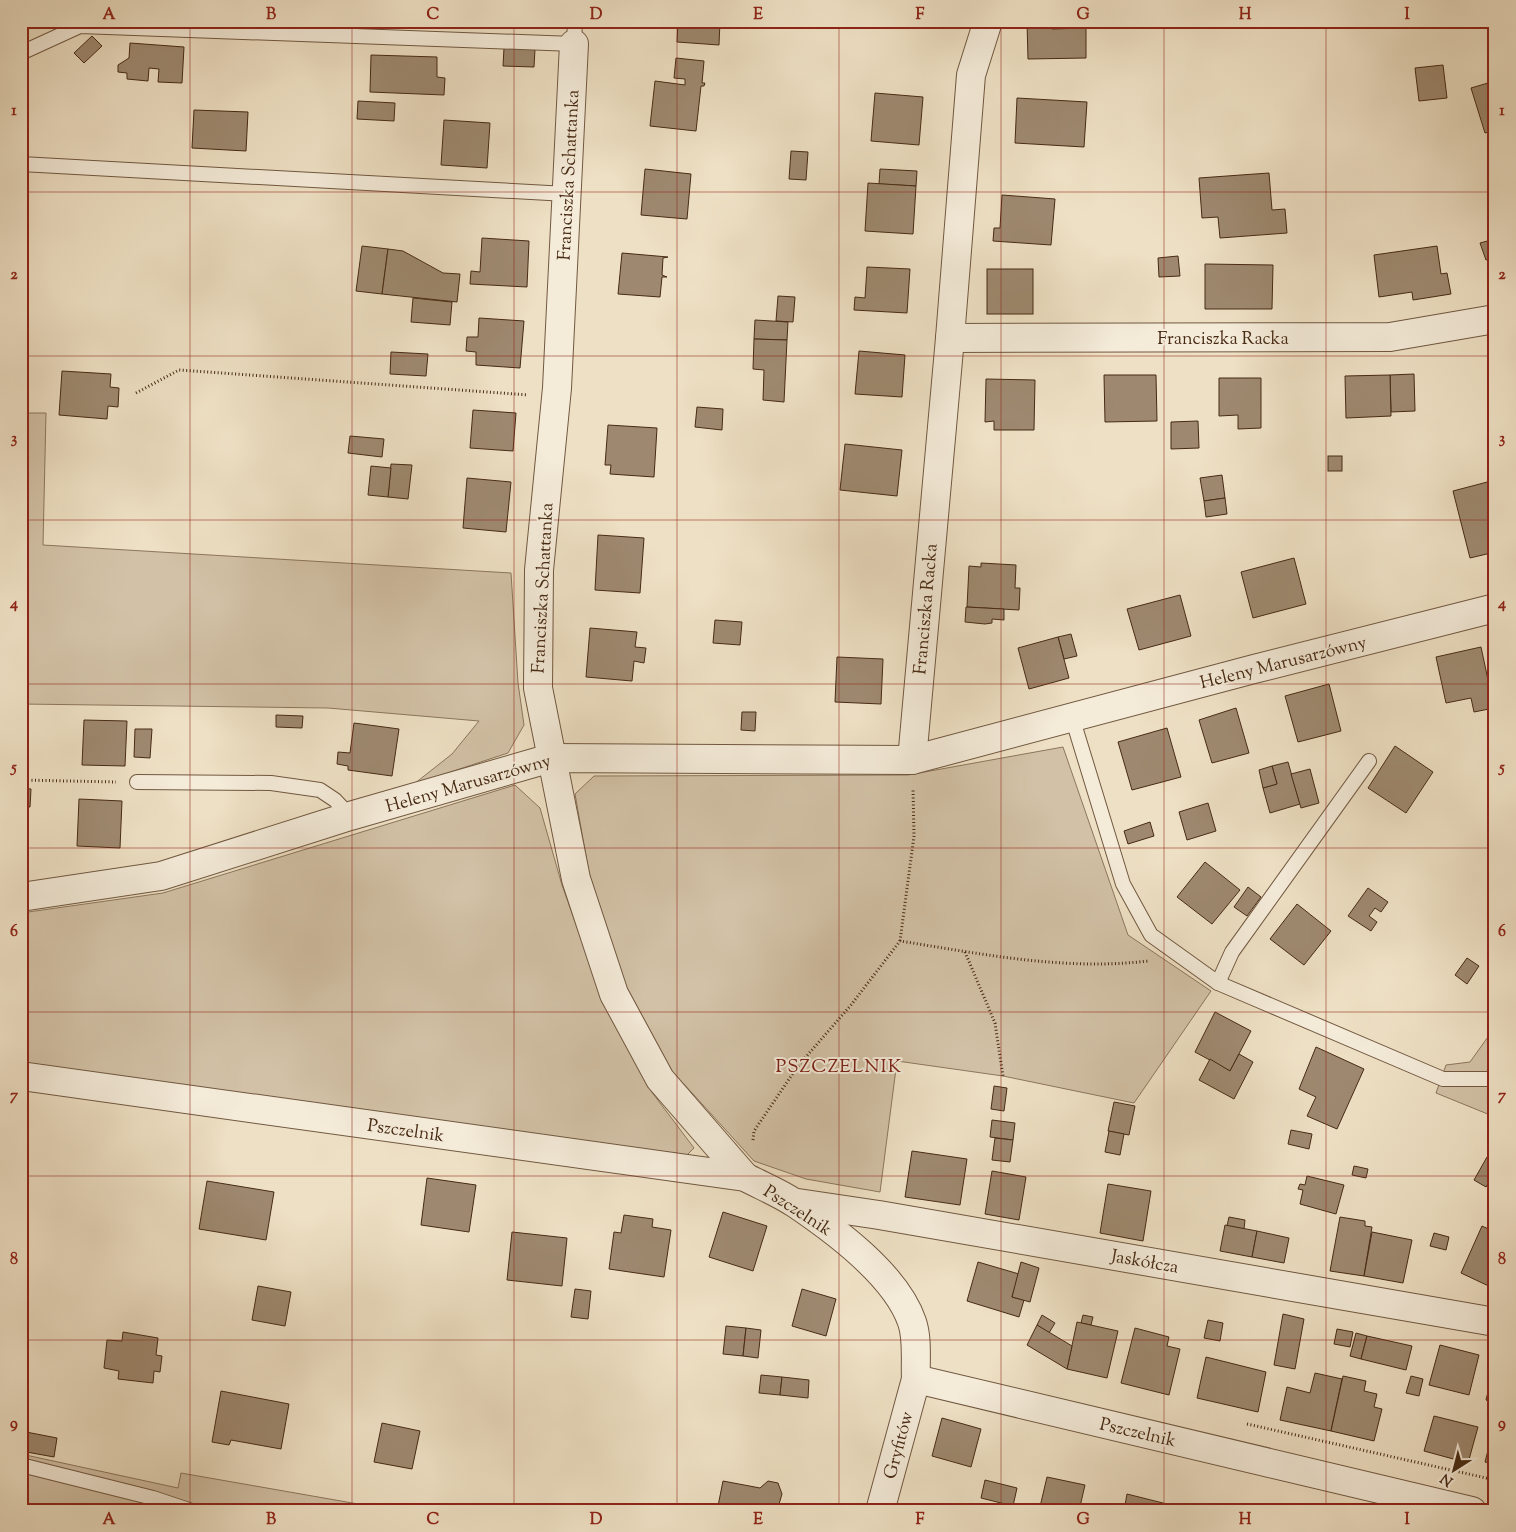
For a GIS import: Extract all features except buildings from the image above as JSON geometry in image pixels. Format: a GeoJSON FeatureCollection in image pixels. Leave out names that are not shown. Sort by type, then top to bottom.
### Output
{"type":"FeatureCollection","features":[{"type":"Feature","properties":{"kind":"street","name":"Franciszka Racka"},"geometry":{"type":"LineString","coordinates":[[912,760],[950,338],[971,75],[988,21]]}},
{"type":"Feature","properties":{"kind":"street","name":"Franciszka Schattanka"},"geometry":{"type":"LineString","coordinates":[[575,32],[556,397],[539,570],[538,688],[576,879],[614,994],[660,1079],[745,1177]]}},
{"type":"Feature","properties":{"kind":"street","name":"Franciszka Racka"},"geometry":{"type":"LineString","coordinates":[[950,338],[1390,337],[1495,319]]}},
{"type":"Feature","properties":{"kind":"street","name":"Heleny Marusarzówny"},"geometry":{"type":"LineString","coordinates":[[21,897],[161,876],[350,816],[551,758],[912,760],[1495,608]]}},
{"type":"Feature","properties":{"kind":"street","name":"Pszczelnik"},"geometry":{"type":"LineString","coordinates":[[21,1076],[745,1177],[794,1203],[835,1233],[883,1275],[901,1296],[913,1324],[916,1380],[1472,1511]]}},
{"type":"Feature","properties":{"kind":"street","name":"Jaskółcza"},"geometry":{"type":"LineString","coordinates":[[794,1203],[879,1215],[1495,1322]]}},
{"type":"Feature","properties":{"kind":"street","name":"Gryfitów"},"geometry":{"type":"LineString","coordinates":[[880,1511],[916,1380]]}},
{"type":"Feature","properties":{"kind":"lane","name":"Franciszka Schattanka"},"geometry":{"type":"LineString","coordinates":[[21,53],[80,26],[575,32]]}},
{"type":"Feature","properties":{"kind":"lane"},"geometry":{"type":"LineString","coordinates":[[21,164],[567,194]]}},
{"type":"Feature","properties":{"kind":"lane"},"geometry":{"type":"LineString","coordinates":[[1072,717],[1123,884],[1151,935],[1218,983],[1443,1079],[1491,1078],[1495,1073]]}},
{"type":"Feature","properties":{"kind":"lane"},"geometry":{"type":"LineString","coordinates":[[1218,983],[1232,952],[1369,761]]}},
{"type":"Feature","properties":{"kind":"lane"},"geometry":{"type":"LineString","coordinates":[[137,782],[271,783],[320,790],[335,800],[350,816]]}},
{"type":"Feature","properties":{"kind":"lane"},"geometry":{"type":"LineString","coordinates":[[21,1465],[153,1498],[192,1511]]}},
{"type":"Feature","properties":{"kind":"path"},"geometry":{"type":"LineString","coordinates":[[136,393],[179,370],[556,397]]}},
{"type":"Feature","properties":{"kind":"path"},"geometry":{"type":"LineString","coordinates":[[745,1177],[754,1131],[798,1066],[851,1006],[900,941],[914,836],[912,760]]}},
{"type":"Feature","properties":{"kind":"path"},"geometry":{"type":"LineString","coordinates":[[21,780],[137,782]]}},
{"type":"Feature","properties":{"kind":"path"},"geometry":{"type":"LineString","coordinates":[[900,941],[1050,963],[1118,965],[1182,957]]}},
{"type":"Feature","properties":{"kind":"path"},"geometry":{"type":"LineString","coordinates":[[965,951],[995,1023],[1003,1076]]}},
{"type":"Feature","properties":{"kind":"shaded area"},"geometry":{"type":"Polygon","coordinates":[[[21,413],[46,413],[43,545],[511,573],[518,683],[524,725],[508,753],[414,784],[452,754],[479,721],[328,708],[21,704],[21,413]]]}},
{"type":"Feature","properties":{"kind":"shaded area"},"geometry":{"type":"Polygon","coordinates":[[[1063,747],[1128,935],[1211,991],[1134,1103],[1003,1076],[897,1061],[880,1192],[806,1179],[754,1161],[672,1071],[626,986],[589,873],[575,794],[594,776],[908,775],[1063,747]]]}},
{"type":"Feature","properties":{"kind":"shaded area"},"geometry":{"type":"Polygon","coordinates":[[[515,785],[540,808],[562,885],[603,1001],[651,1091],[694,1148],[687,1155],[21,1063],[21,913],[163,893],[515,785]]]}},
{"type":"Feature","properties":{"kind":"shaded area"},"geometry":{"type":"Polygon","coordinates":[[[1495,1027],[1495,1117],[1436,1093],[1446,1065],[1470,1062],[1495,1027]]]}},
{"type":"Feature","properties":{"kind":"shaded area"},"geometry":{"type":"Polygon","coordinates":[[[21,1454],[178,1488],[181,1473],[398,1511],[21,1511],[21,1454]]]}},
{"type":"Feature","properties":{"kind":"district","name":"PSZCZELNIK"},"geometry":{"type":"Point","coordinates":[839,1065]}}]}
